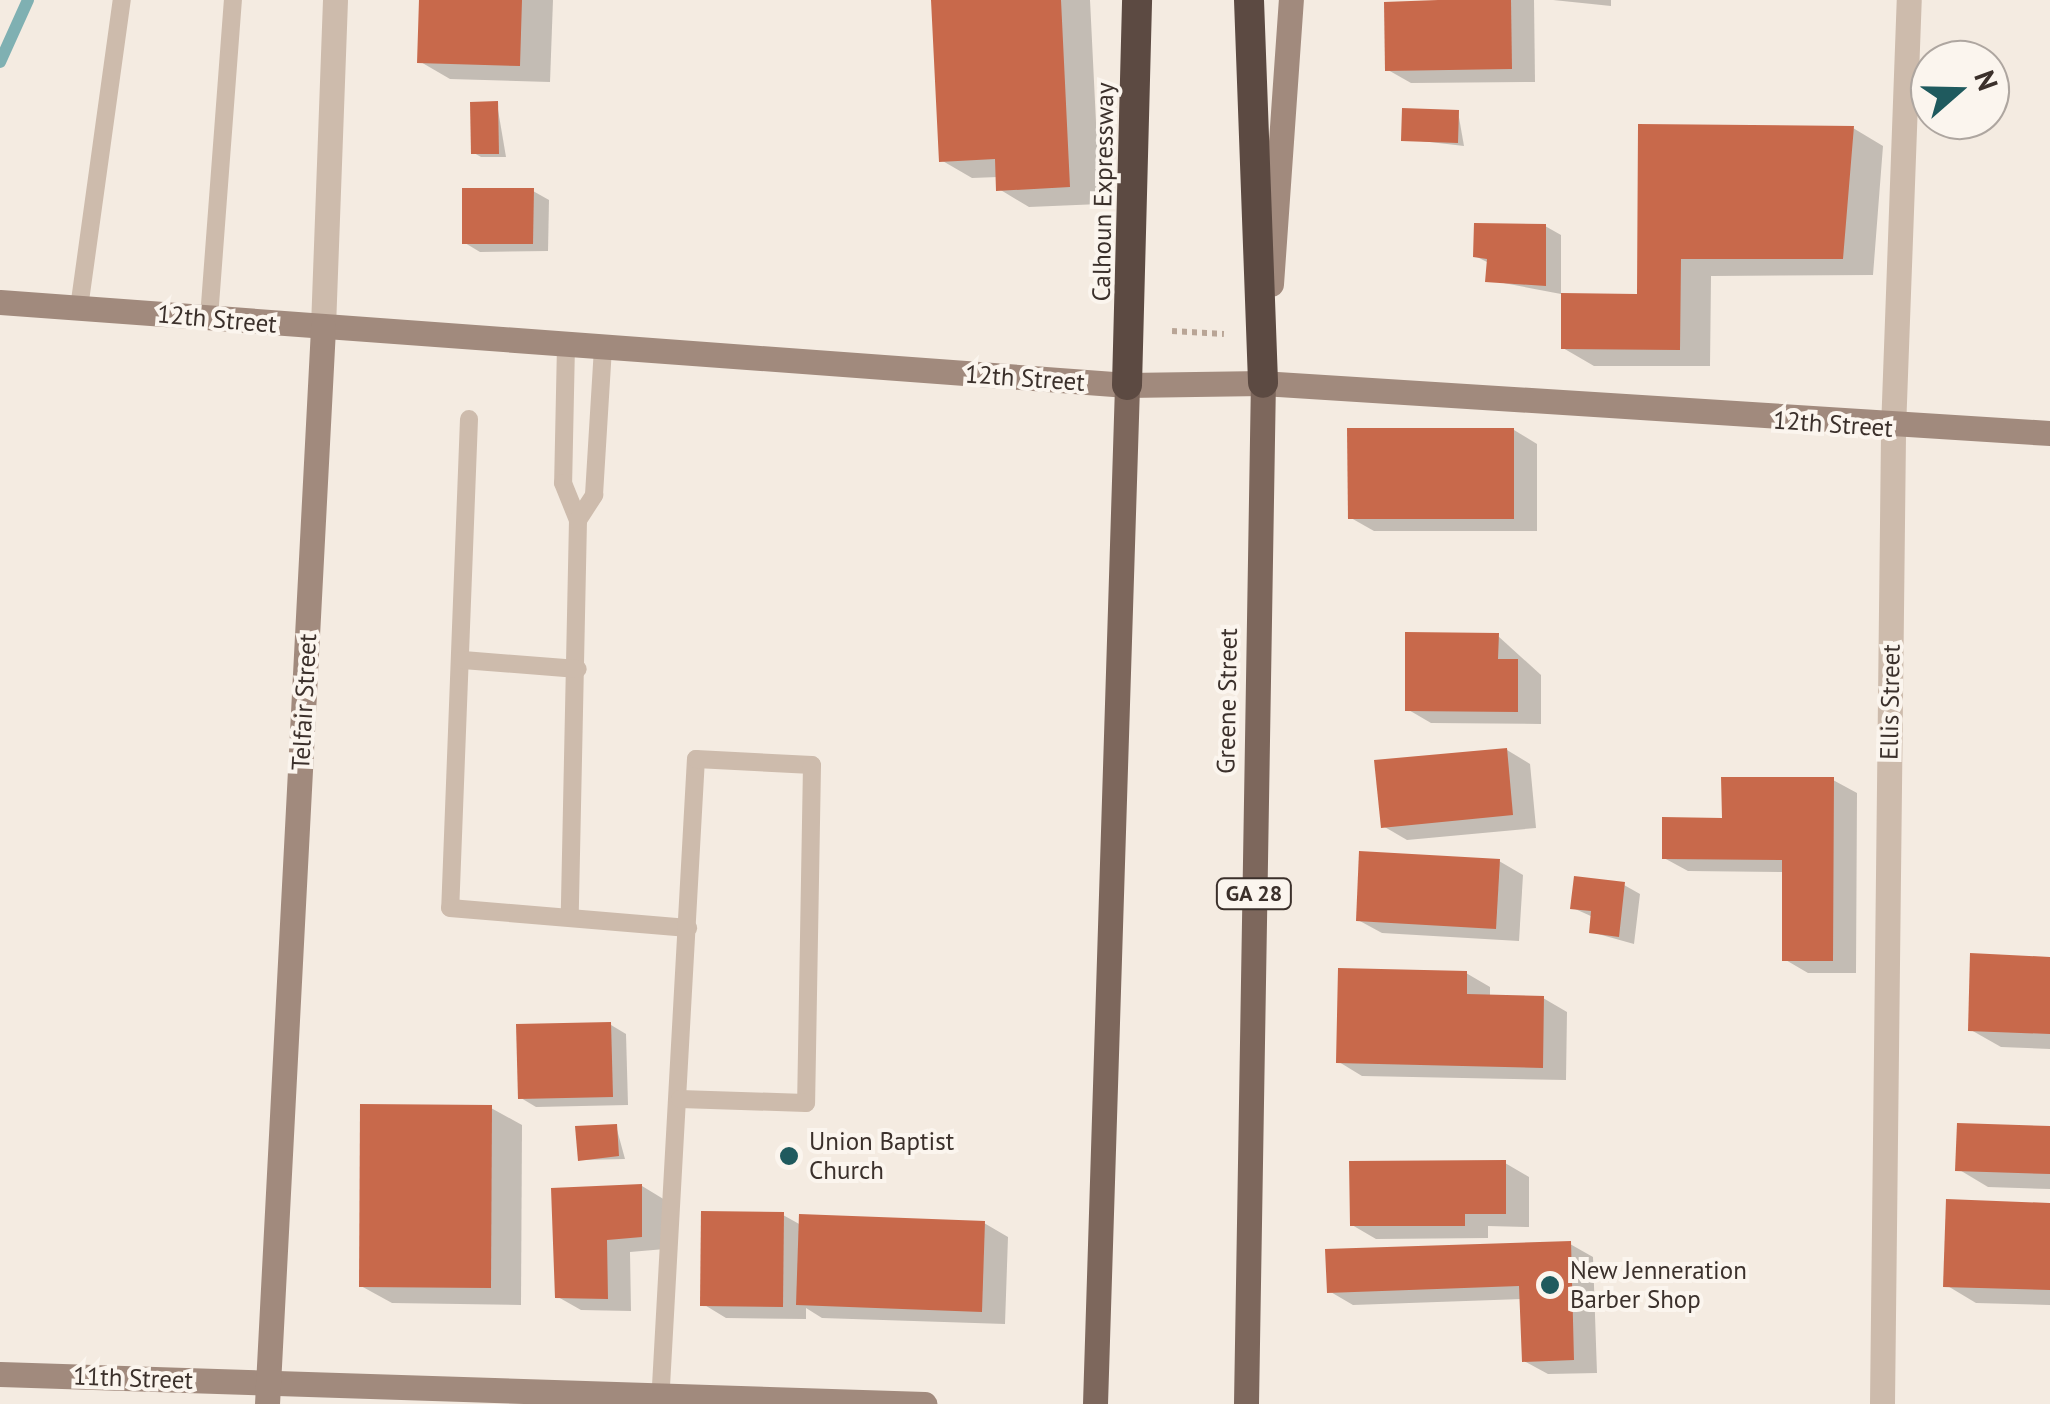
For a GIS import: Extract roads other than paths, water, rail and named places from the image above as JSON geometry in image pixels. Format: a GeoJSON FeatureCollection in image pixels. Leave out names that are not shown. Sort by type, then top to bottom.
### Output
{"type":"FeatureCollection","features":[{"type":"Feature","properties":{"kind":"highway","name":"Calhoun Expressway"},"geometry":{"type":"LineString","coordinates":[[1127,385],[1136,0]]}},
{"type":"Feature","properties":{"kind":"highway","name":"GA 28"},"geometry":{"type":"LineString","coordinates":[[1249,0],[1263,383]]}},
{"type":"Feature","properties":{"kind":"main road","name":"Greene Street"},"geometry":{"type":"LineString","coordinates":[[1246,1404],[1263,383]]}},
{"type":"Feature","properties":{"kind":"main road"},"geometry":{"type":"LineString","coordinates":[[1096,1404],[1127,385]]}},
{"type":"Feature","properties":{"kind":"street","name":"Telfair Street"},"geometry":{"type":"LineString","coordinates":[[268,1393],[336,0]]}},
{"type":"Feature","properties":{"kind":"street","name":"Greene Street"},"geometry":{"type":"LineString","coordinates":[[1263,383],[1291,0]]}},
{"type":"Feature","properties":{"kind":"street","name":"Ellis Street"},"geometry":{"type":"LineString","coordinates":[[1882,1404],[1892,429],[1910,0]]}},
{"type":"Feature","properties":{"kind":"street","name":"12th Street"},"geometry":{"type":"LineString","coordinates":[[13,303],[1127,385],[1263,383],[1892,429],[2050,433]]}},
{"type":"Feature","properties":{"kind":"street","name":"11th Street"},"geometry":{"type":"LineString","coordinates":[[0,1374],[268,1393],[925,1404]]}},
{"type":"Feature","properties":{"kind":"lane"},"geometry":{"type":"LineString","coordinates":[[79,308],[122,0]]}},
{"type":"Feature","properties":{"kind":"lane"},"geometry":{"type":"LineString","coordinates":[[209,318],[232,0]]}},
{"type":"Feature","properties":{"kind":"lane"},"geometry":{"type":"LineString","coordinates":[[566,345],[562,484],[578,520],[578,669],[570,916]]}},
{"type":"Feature","properties":{"kind":"lane"},"geometry":{"type":"LineString","coordinates":[[578,520],[594,496],[603,348]]}},
{"type":"Feature","properties":{"kind":"lane"},"geometry":{"type":"LineString","coordinates":[[469,420],[463,660],[450,908],[688,928]]}},
{"type":"Feature","properties":{"kind":"lane"},"geometry":{"type":"LineString","coordinates":[[463,660],[578,669]]}},
{"type":"Feature","properties":{"kind":"lane"},"geometry":{"type":"LineString","coordinates":[[660,1397],[680,1099],[696,759],[812,765],[806,1104],[680,1099]]}},
{"type":"Feature","properties":{"kind":"waterway"},"geometry":{"type":"LineString","coordinates":[[0,62],[28,0]]}},
{"type":"Feature","properties":{"kind":"place","name":"Union Baptist Church"},"geometry":{"type":"Point","coordinates":[789,1156]}},
{"type":"Feature","properties":{"kind":"place","name":"New Jenneration Barber Shop"},"geometry":{"type":"Point","coordinates":[1550,1285]}}]}
